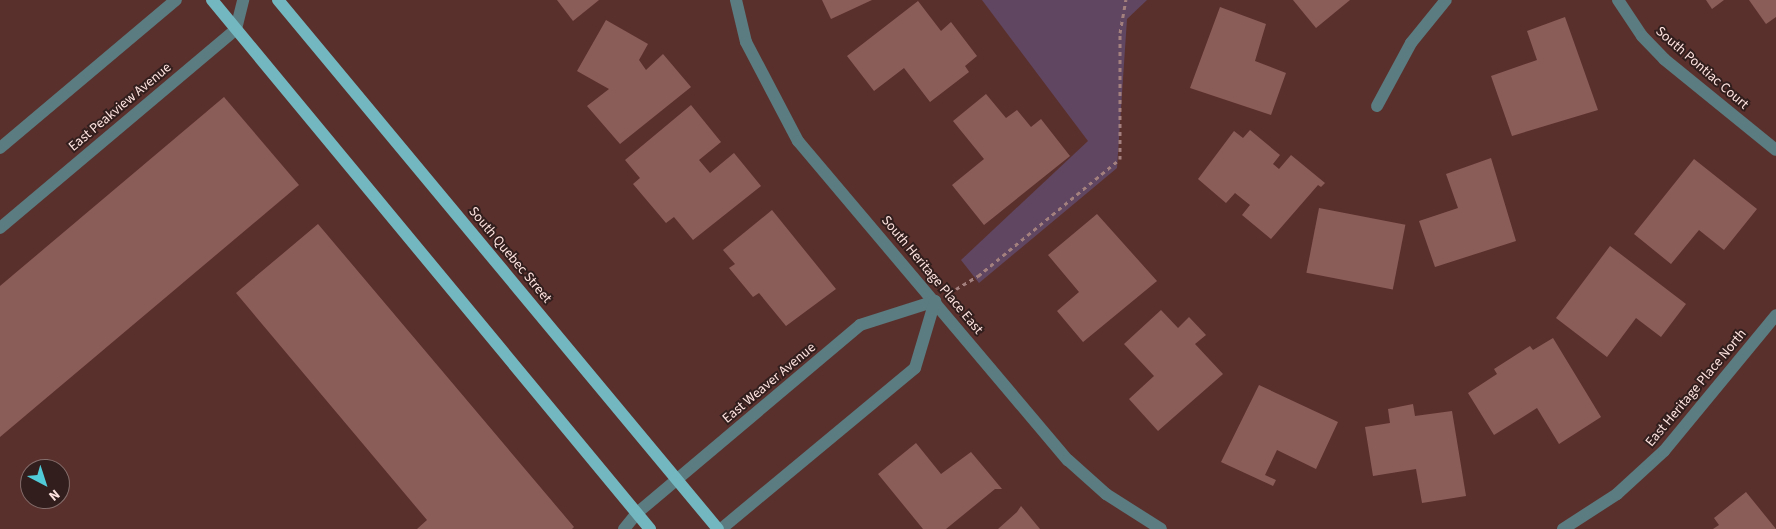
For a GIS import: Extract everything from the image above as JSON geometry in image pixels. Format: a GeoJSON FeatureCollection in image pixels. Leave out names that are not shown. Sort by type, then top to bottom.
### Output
{"type":"FeatureCollection","features":[{"type":"Feature","properties":{"kind":"main road"},"geometry":{"type":"LineString","coordinates":[[212,0],[650,529]]}},
{"type":"Feature","properties":{"kind":"main road","name":"South Quebec Street"},"geometry":{"type":"LineString","coordinates":[[278,0],[677,480],[720,529]]}},
{"type":"Feature","properties":{"kind":"street"},"geometry":{"type":"LineString","coordinates":[[0,148],[176,0]]}},
{"type":"Feature","properties":{"kind":"street"},"geometry":{"type":"LineString","coordinates":[[236,29],[243,0]]}},
{"type":"Feature","properties":{"kind":"street","name":"South Heritage Place East"},"geometry":{"type":"LineString","coordinates":[[736,0],[746,42],[798,141],[1068,460],[1106,494],[1161,529]]}},
{"type":"Feature","properties":{"kind":"street"},"geometry":{"type":"LineString","coordinates":[[1377,106],[1411,43],[1446,0]]}},
{"type":"Feature","properties":{"kind":"street","name":"South Pontiac Court"},"geometry":{"type":"LineString","coordinates":[[1618,0],[1642,36],[1664,59],[1776,150]]}},
{"type":"Feature","properties":{"kind":"street","name":"East Peakview Avenue"},"geometry":{"type":"LineString","coordinates":[[0,228],[236,29]]}},
{"type":"Feature","properties":{"kind":"street"},"geometry":{"type":"LineString","coordinates":[[720,529],[915,368],[934,301]]}},
{"type":"Feature","properties":{"kind":"street","name":"East Weaver Avenue"},"geometry":{"type":"LineString","coordinates":[[624,529],[637,513],[860,325],[934,301]]}},
{"type":"Feature","properties":{"kind":"street","name":"East Heritage Place North"},"geometry":{"type":"LineString","coordinates":[[1563,529],[1617,494],[1664,451],[1776,315]]}},
{"type":"Feature","properties":{"kind":"path"},"geometry":{"type":"LineString","coordinates":[[934,301],[978,276],[1120,160],[1120,33],[1126,0]]}},
{"type":"Feature","properties":{"kind":"shaded area"},"geometry":{"type":"Polygon","coordinates":[[[982,0],[1147,0],[1127,19],[1117,168],[979,283],[961,260],[1088,141],[982,0]]]}},
{"type":"Feature","properties":{"kind":"building"},"geometry":{"type":"Polygon","coordinates":[[[557,0],[599,0],[573,21],[557,0]]]}},
{"type":"Feature","properties":{"kind":"building"},"geometry":{"type":"Polygon","coordinates":[[[822,0],[872,0],[831,19],[822,0]]]}},
{"type":"Feature","properties":{"kind":"building"},"geometry":{"type":"Polygon","coordinates":[[[1293,0],[1350,0],[1316,28],[1293,0]]]}},
{"type":"Feature","properties":{"kind":"building"},"geometry":{"type":"Polygon","coordinates":[[[1706,0],[1724,0],[1712,9],[1706,0]]]}},
{"type":"Feature","properties":{"kind":"building"},"geometry":{"type":"Polygon","coordinates":[[[1749,0],[1776,0],[1776,17],[1766,24],[1749,0]]]}},
{"type":"Feature","properties":{"kind":"building"},"geometry":{"type":"Polygon","coordinates":[[[918,1],[941,31],[951,22],[977,56],[965,66],[969,72],[930,102],[904,68],[874,91],[847,56],[918,1]]]}},
{"type":"Feature","properties":{"kind":"building"},"geometry":{"type":"Polygon","coordinates":[[[1220,7],[1266,24],[1255,61],[1286,73],[1271,115],[1190,88],[1220,7]]]}},
{"type":"Feature","properties":{"kind":"building"},"geometry":{"type":"Polygon","coordinates":[[[1565,17],[1598,110],[1512,136],[1491,76],[1537,60],[1527,31],[1565,17]]]}},
{"type":"Feature","properties":{"kind":"building"},"geometry":{"type":"Polygon","coordinates":[[[606,20],[648,44],[639,60],[646,70],[663,54],[691,87],[620,144],[587,106],[609,89],[577,71],[606,20]]]}},
{"type":"Feature","properties":{"kind":"building"},"geometry":{"type":"Polygon","coordinates":[[[986,94],[1006,118],[1017,110],[1031,127],[1041,119],[1070,156],[984,225],[952,185],[984,159],[953,121],[986,94]]]}},
{"type":"Feature","properties":{"kind":"building"},"geometry":{"type":"Polygon","coordinates":[[[224,97],[299,185],[0,437],[0,286],[224,97]]]}},
{"type":"Feature","properties":{"kind":"building"},"geometry":{"type":"Polygon","coordinates":[[[691,105],[721,142],[699,160],[710,173],[734,153],[761,186],[693,240],[674,217],[666,223],[633,184],[640,178],[625,160],[691,105]]]}},
{"type":"Feature","properties":{"kind":"building"},"geometry":{"type":"Polygon","coordinates":[[[1250,130],[1280,155],[1273,164],[1279,169],[1291,155],[1325,183],[1321,187],[1318,185],[1271,239],[1242,215],[1250,205],[1235,193],[1226,203],[1198,179],[1234,131],[1243,138],[1250,130]]]}},
{"type":"Feature","properties":{"kind":"building"},"geometry":{"type":"Polygon","coordinates":[[[1491,158],[1516,241],[1435,267],[1419,221],[1458,208],[1446,174],[1491,158]]]}},
{"type":"Feature","properties":{"kind":"building"},"geometry":{"type":"Polygon","coordinates":[[[1694,159],[1757,209],[1724,250],[1699,230],[1671,264],[1634,234],[1694,159]]]}},
{"type":"Feature","properties":{"kind":"building"},"geometry":{"type":"Polygon","coordinates":[[[1319,208],[1405,225],[1393,290],[1306,273],[1319,208]]]}},
{"type":"Feature","properties":{"kind":"building"},"geometry":{"type":"Polygon","coordinates":[[[772,210],[836,289],[786,326],[759,293],[753,297],[729,268],[735,264],[723,250],[772,210]]]}},
{"type":"Feature","properties":{"kind":"building"},"geometry":{"type":"Polygon","coordinates":[[[1097,214],[1157,281],[1083,342],[1057,311],[1079,292],[1048,255],[1097,214]]]}},
{"type":"Feature","properties":{"kind":"building"},"geometry":{"type":"Polygon","coordinates":[[[318,224],[574,527],[572,529],[417,529],[427,520],[236,293],[318,224]]]}},
{"type":"Feature","properties":{"kind":"building"},"geometry":{"type":"Polygon","coordinates":[[[1610,246],[1686,304],[1661,337],[1636,318],[1607,357],[1556,318],[1610,246]]]}},
{"type":"Feature","properties":{"kind":"building"},"geometry":{"type":"Polygon","coordinates":[[[1161,310],[1178,328],[1189,317],[1206,335],[1195,344],[1223,374],[1158,431],[1129,399],[1154,376],[1124,344],[1161,310]]]}},
{"type":"Feature","properties":{"kind":"building"},"geometry":{"type":"Polygon","coordinates":[[[1553,338],[1601,417],[1559,444],[1537,408],[1494,435],[1468,393],[1497,374],[1494,369],[1530,346],[1533,350],[1553,338]]]}},
{"type":"Feature","properties":{"kind":"building"},"geometry":{"type":"Polygon","coordinates":[[[1259,385],[1338,422],[1316,469],[1277,450],[1265,475],[1276,480],[1273,486],[1221,462],[1259,385]]]}},
{"type":"Feature","properties":{"kind":"building"},"geometry":{"type":"Polygon","coordinates":[[[1413,404],[1415,416],[1452,411],[1466,496],[1422,503],[1416,469],[1373,476],[1365,427],[1390,423],[1388,409],[1413,404]]]}},
{"type":"Feature","properties":{"kind":"building"},"geometry":{"type":"Polygon","coordinates":[[[916,443],[941,474],[971,452],[1002,489],[995,489],[946,529],[923,529],[878,474],[916,443]]]}},
{"type":"Feature","properties":{"kind":"building"},"geometry":{"type":"Polygon","coordinates":[[[1746,492],[1776,529],[1713,529],[1719,525],[1714,518],[1746,492]]]}},
{"type":"Feature","properties":{"kind":"building"},"geometry":{"type":"Polygon","coordinates":[[[1021,506],[1040,529],[998,529],[1017,512],[1021,506]]]}}]}
